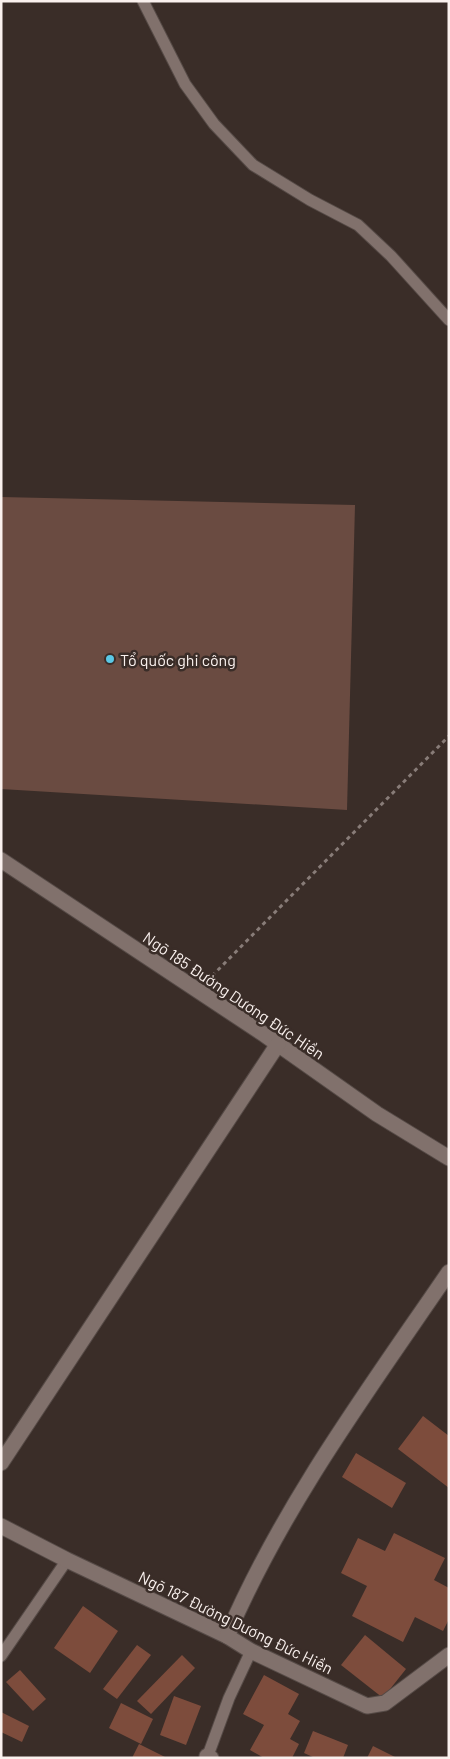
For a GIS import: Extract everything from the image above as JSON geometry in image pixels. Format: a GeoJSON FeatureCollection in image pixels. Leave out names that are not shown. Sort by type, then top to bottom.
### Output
{"type":"FeatureCollection","features":[{"type":"Feature","properties":{"kind":"street","name":"Ngõ 185 Đường Dương Đức Hiền"},"geometry":{"type":"LineString","coordinates":[[1,860],[278,1044],[377,1114],[449,1158]]}},
{"type":"Feature","properties":{"kind":"street"},"geometry":{"type":"LineString","coordinates":[[1,1463],[278,1044]]}},
{"type":"Feature","properties":{"kind":"street"},"geometry":{"type":"LineString","coordinates":[[227,1636],[262,1560],[321,1461],[449,1272]]}},
{"type":"Feature","properties":{"kind":"street","name":"Ngõ 187 Đường Dương Đức Hiền"},"geometry":{"type":"LineString","coordinates":[[1,1526],[66,1560],[227,1636],[251,1651],[367,1706],[385,1702],[449,1655]]}},
{"type":"Feature","properties":{"kind":"lane"},"geometry":{"type":"LineString","coordinates":[[143,1],[186,84],[214,124],[253,165],[310,200],[358,225],[390,256],[449,320]]}},
{"type":"Feature","properties":{"kind":"lane"},"geometry":{"type":"LineString","coordinates":[[1,1656],[66,1560]]}},
{"type":"Feature","properties":{"kind":"lane"},"geometry":{"type":"LineString","coordinates":[[208,1757],[229,1698],[251,1651]]}},
{"type":"Feature","properties":{"kind":"path"},"geometry":{"type":"LineString","coordinates":[[197,991],[449,736]]}},
{"type":"Feature","properties":{"kind":"shaded area"},"geometry":{"type":"Polygon","coordinates":[[[1,497],[355,505],[347,810],[1,789],[1,497]]]}},
{"type":"Feature","properties":{"kind":"building"},"geometry":{"type":"Polygon","coordinates":[[[423,1416],[449,1436],[449,1488],[398,1449],[423,1416]]]}},
{"type":"Feature","properties":{"kind":"building"},"geometry":{"type":"Polygon","coordinates":[[[356,1453],[406,1483],[392,1508],[342,1477],[356,1453]]]}},
{"type":"Feature","properties":{"kind":"building"},"geometry":{"type":"Polygon","coordinates":[[[394,1533],[445,1558],[434,1580],[449,1588],[449,1619],[443,1631],[415,1617],[403,1642],[352,1616],[367,1586],[341,1573],[358,1538],[385,1551],[394,1533]]]}},
{"type":"Feature","properties":{"kind":"building"},"geometry":{"type":"Polygon","coordinates":[[[83,1606],[118,1631],[90,1673],[54,1648],[83,1606]]]}},
{"type":"Feature","properties":{"kind":"building"},"geometry":{"type":"Polygon","coordinates":[[[365,1635],[406,1669],[383,1698],[341,1665],[365,1635]]]}},
{"type":"Feature","properties":{"kind":"building"},"geometry":{"type":"Polygon","coordinates":[[[137,1645],[151,1655],[117,1699],[103,1689],[137,1645]]]}},
{"type":"Feature","properties":{"kind":"building"},"geometry":{"type":"Polygon","coordinates":[[[182,1655],[195,1668],[151,1714],[137,1701],[182,1655]]]}},
{"type":"Feature","properties":{"kind":"building"},"geometry":{"type":"Polygon","coordinates":[[[20,1670],[46,1699],[33,1711],[6,1682],[20,1670]]]}},
{"type":"Feature","properties":{"kind":"building"},"geometry":{"type":"Polygon","coordinates":[[[264,1675],[299,1694],[288,1714],[300,1721],[290,1739],[299,1744],[292,1758],[264,1758],[250,1750],[264,1725],[243,1714],[264,1675]]]}},
{"type":"Feature","properties":{"kind":"building"},"geometry":{"type":"Polygon","coordinates":[[[174,1696],[201,1706],[186,1745],[160,1735],[174,1696]]]}},
{"type":"Feature","properties":{"kind":"building"},"geometry":{"type":"Polygon","coordinates":[[[121,1703],[153,1719],[141,1744],[109,1728],[121,1703]]]}},
{"type":"Feature","properties":{"kind":"building"},"geometry":{"type":"Polygon","coordinates":[[[1,1712],[29,1726],[22,1742],[1,1732],[1,1712]]]}},
{"type":"Feature","properties":{"kind":"building"},"geometry":{"type":"Polygon","coordinates":[[[313,1731],[348,1745],[343,1758],[315,1758],[304,1753],[313,1731]]]}},
{"type":"Feature","properties":{"kind":"building"},"geometry":{"type":"Polygon","coordinates":[[[139,1744],[167,1758],[132,1758],[139,1744]]]}},
{"type":"Feature","properties":{"kind":"building"},"geometry":{"type":"Polygon","coordinates":[[[373,1746],[397,1758],[367,1758],[373,1746]]]}},
{"type":"Feature","properties":{"kind":"place","name":"Tổ quốc ghi công"},"geometry":{"type":"Point","coordinates":[110,659]}}]}
